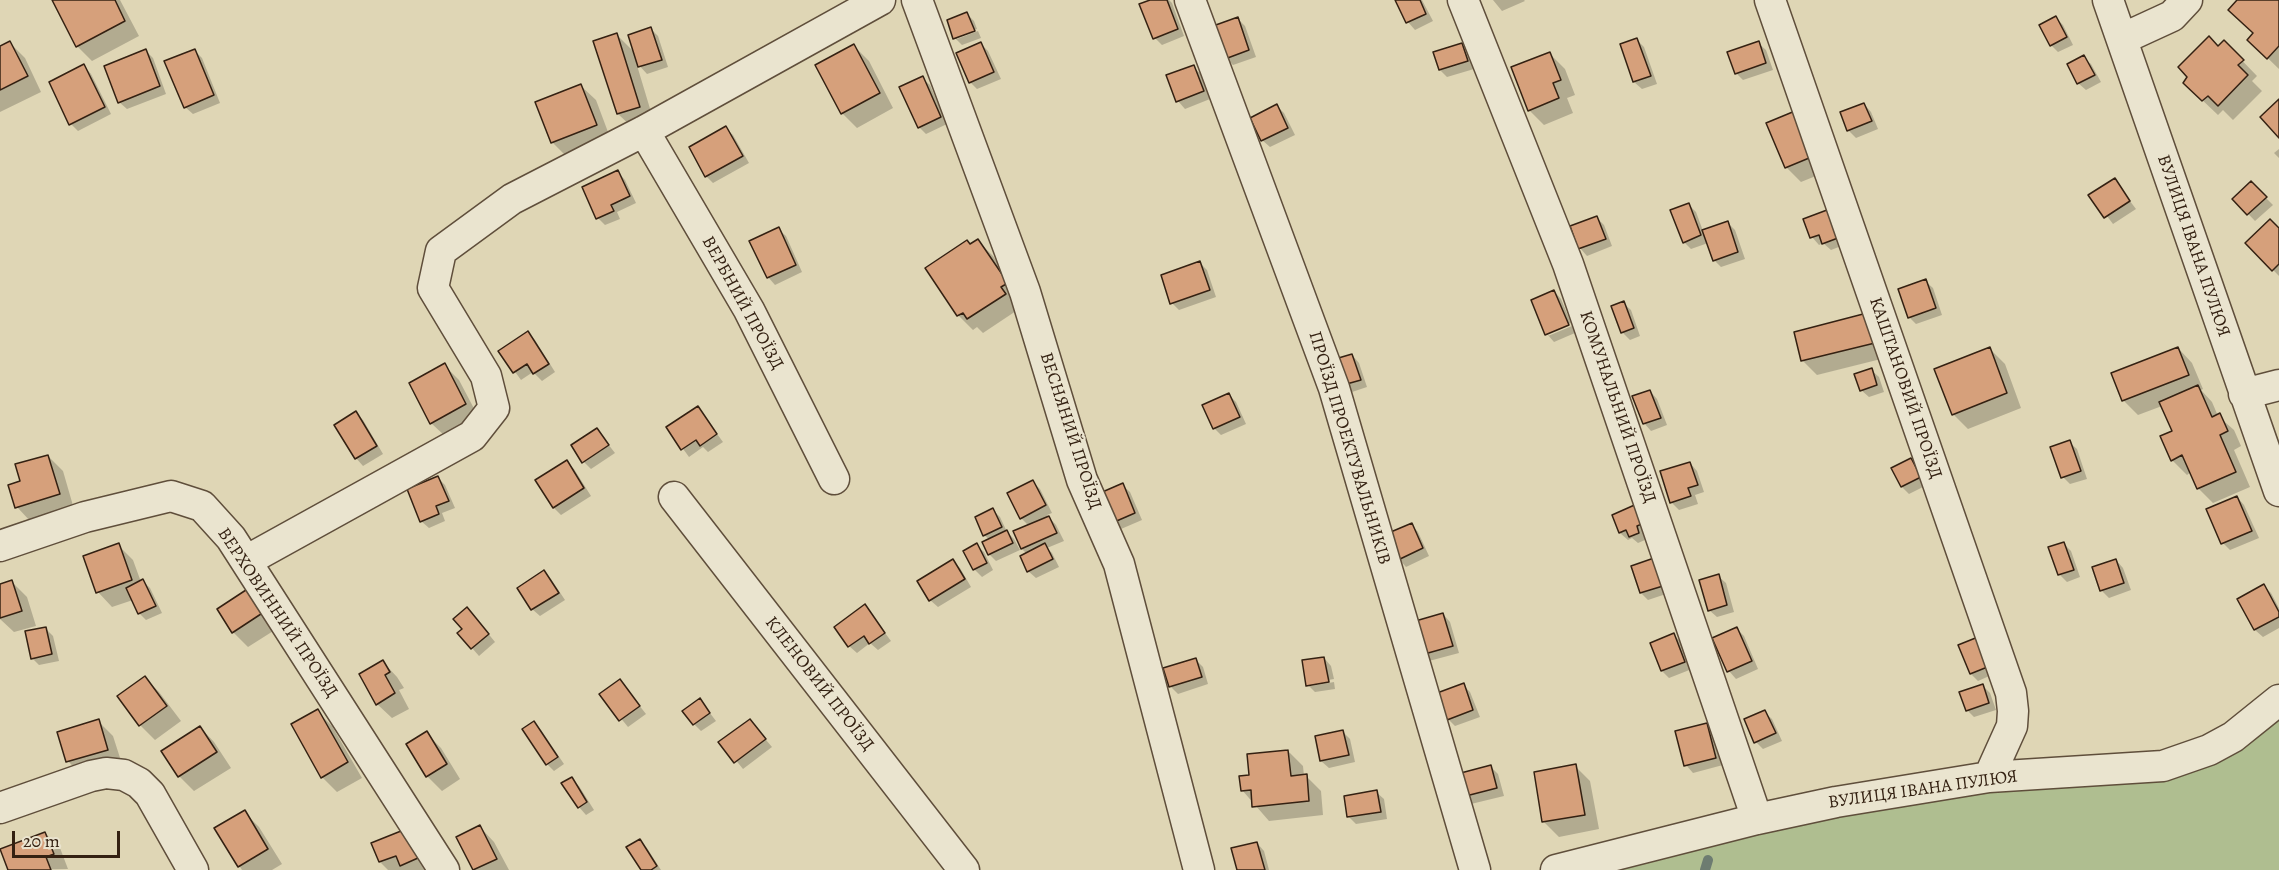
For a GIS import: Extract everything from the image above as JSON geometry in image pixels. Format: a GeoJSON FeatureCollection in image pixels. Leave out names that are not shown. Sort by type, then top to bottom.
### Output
{"type":"FeatureCollection","features":[{"type":"Feature","properties":{"kind":"street"},"geometry":{"type":"LineString","coordinates":[[246,561],[472,436],[494,408],[486,376],[433,288],[441,251],[512,199],[644,131],[880,0]]}},
{"type":"Feature","properties":{"kind":"street","name":"ВЕСНЯНИЙ ПРОЇЗД"},"geometry":{"type":"LineString","coordinates":[[917,0],[1025,292],[1082,480],[1119,564],[1199,870]]}},
{"type":"Feature","properties":{"kind":"street","name":"ПРОЇЗД ПРОЕКТУВАЛЬНИКІВ"},"geometry":{"type":"LineString","coordinates":[[1190,0],[1334,388],[1475,870]]}},
{"type":"Feature","properties":{"kind":"street","name":"КОМУНАЛЬНИЙ ПРОЇЗД"},"geometry":{"type":"LineString","coordinates":[[1463,0],[1568,264],[1757,819]]}},
{"type":"Feature","properties":{"kind":"street","name":"КАШТАНОВИЙ ПРОЇЗД"},"geometry":{"type":"LineString","coordinates":[[1770,0],[2011,693],[2012,726],[1989,777]]}},
{"type":"Feature","properties":{"kind":"street","name":"ВУЛИЦЯ ІВАНА ПУЛЮЯ"},"geometry":{"type":"LineString","coordinates":[[2108,0],[2279,491]]}},
{"type":"Feature","properties":{"kind":"street"},"geometry":{"type":"LineString","coordinates":[[2122,39],[2172,16],[2187,0]]}},
{"type":"Feature","properties":{"kind":"street","name":"ВЕРБНИЙ ПРОЇЗД"},"geometry":{"type":"LineString","coordinates":[[644,131],[750,310],[834,479]]}},
{"type":"Feature","properties":{"kind":"street"},"geometry":{"type":"LineString","coordinates":[[2244,394],[2279,385]]}},
{"type":"Feature","properties":{"kind":"street","name":"ВЕРХОВИННИЙ ПРОЇЗД"},"geometry":{"type":"LineString","coordinates":[[0,546],[86,517],[171,496],[202,506],[231,538],[444,870]]}},
{"type":"Feature","properties":{"kind":"street","name":"КЛЕНОВИЙ ПРОЇЗД"},"geometry":{"type":"LineString","coordinates":[[674,497],[964,870]]}},
{"type":"Feature","properties":{"kind":"street","name":"ВУЛИЦЯ ІВАНА ПУЛЮЯ"},"geometry":{"type":"LineString","coordinates":[[1556,870],[1757,819],[1836,802],[1989,777],[2163,766],[2210,750],[2233,737],[2279,700]]}},
{"type":"Feature","properties":{"kind":"street"},"geometry":{"type":"LineString","coordinates":[[0,808],[91,776],[106,773],[124,775],[139,783],[150,794],[193,870]]}},
{"type":"Feature","properties":{"kind":"green space"},"geometry":{"type":"Polygon","coordinates":[[[2279,700],[2279,870],[1556,870],[1757,819],[2137,769],[2279,700]]]}},
{"type":"Feature","properties":{"kind":"building"},"geometry":{"type":"Polygon","coordinates":[[[52,0],[115,0],[125,21],[76,47],[52,0]]]}},
{"type":"Feature","properties":{"kind":"building"},"geometry":{"type":"Polygon","coordinates":[[[1150,0],[1167,0],[1178,29],[1153,39],[1139,4],[1150,0]]]}},
{"type":"Feature","properties":{"kind":"building"},"geometry":{"type":"Polygon","coordinates":[[[1395,0],[1420,0],[1426,14],[1406,23],[1395,0]]]}},
{"type":"Feature","properties":{"kind":"building"},"geometry":{"type":"Polygon","coordinates":[[[2237,0],[2279,0],[2279,46],[2267,59],[2247,40],[2253,33],[2228,10],[2237,0]]]}},
{"type":"Feature","properties":{"kind":"building"},"geometry":{"type":"Polygon","coordinates":[[[967,12],[975,31],[953,39],[947,20],[967,12]]]}},
{"type":"Feature","properties":{"kind":"building"},"geometry":{"type":"Polygon","coordinates":[[[2056,16],[2067,37],[2050,46],[2039,25],[2056,16]]]}},
{"type":"Feature","properties":{"kind":"building"},"geometry":{"type":"Polygon","coordinates":[[[1238,17],[1249,50],[1225,59],[1213,26],[1238,17]]]}},
{"type":"Feature","properties":{"kind":"building"},"geometry":{"type":"Polygon","coordinates":[[[651,27],[662,60],[638,67],[628,35],[651,27]]]}},
{"type":"Feature","properties":{"kind":"building"},"geometry":{"type":"Polygon","coordinates":[[[617,33],[640,107],[617,114],[593,41],[617,33]]]}},
{"type":"Feature","properties":{"kind":"building"},"geometry":{"type":"Polygon","coordinates":[[[2209,36],[2218,46],[2224,40],[2244,60],[2238,65],[2248,75],[2218,106],[2208,96],[2202,101],[2183,83],[2187,77],[2178,67],[2209,36]]]}},
{"type":"Feature","properties":{"kind":"building"},"geometry":{"type":"Polygon","coordinates":[[[1637,38],[1651,76],[1633,82],[1620,44],[1637,38]]]}},
{"type":"Feature","properties":{"kind":"building"},"geometry":{"type":"Polygon","coordinates":[[[10,41],[28,76],[0,90],[0,46],[10,41]]]}},
{"type":"Feature","properties":{"kind":"building"},"geometry":{"type":"Polygon","coordinates":[[[1759,41],[1766,63],[1735,74],[1727,52],[1759,41]]]}},
{"type":"Feature","properties":{"kind":"building"},"geometry":{"type":"Polygon","coordinates":[[[981,42],[994,72],[969,83],[956,53],[981,42]]]}},
{"type":"Feature","properties":{"kind":"building"},"geometry":{"type":"Polygon","coordinates":[[[1462,43],[1468,61],[1439,70],[1433,52],[1462,43]]]}},
{"type":"Feature","properties":{"kind":"building"},"geometry":{"type":"Polygon","coordinates":[[[854,44],[880,93],[841,114],[815,65],[854,44]]]}},
{"type":"Feature","properties":{"kind":"building"},"geometry":{"type":"Polygon","coordinates":[[[146,49],[160,86],[118,103],[104,66],[146,49]]]}},
{"type":"Feature","properties":{"kind":"building"},"geometry":{"type":"Polygon","coordinates":[[[195,49],[214,95],[184,108],[164,61],[195,49]]]}},
{"type":"Feature","properties":{"kind":"building"},"geometry":{"type":"Polygon","coordinates":[[[1550,52],[1561,80],[1553,83],[1559,98],[1528,111],[1511,67],[1550,52]]]}},
{"type":"Feature","properties":{"kind":"building"},"geometry":{"type":"Polygon","coordinates":[[[2084,55],[2095,75],[2077,84],[2067,64],[2084,55]]]}},
{"type":"Feature","properties":{"kind":"building"},"geometry":{"type":"Polygon","coordinates":[[[84,64],[105,107],[69,125],[49,82],[84,64]]]}},
{"type":"Feature","properties":{"kind":"building"},"geometry":{"type":"Polygon","coordinates":[[[1194,65],[1204,91],[1176,102],[1166,75],[1194,65]]]}},
{"type":"Feature","properties":{"kind":"building"},"geometry":{"type":"Polygon","coordinates":[[[923,76],[941,117],[918,128],[899,87],[923,76]]]}},
{"type":"Feature","properties":{"kind":"building"},"geometry":{"type":"Polygon","coordinates":[[[581,84],[597,125],[551,143],[535,102],[581,84]]]}},
{"type":"Feature","properties":{"kind":"building"},"geometry":{"type":"Polygon","coordinates":[[[2279,99],[2279,138],[2260,117],[2279,99]]]}},
{"type":"Feature","properties":{"kind":"building"},"geometry":{"type":"Polygon","coordinates":[[[1864,103],[1872,121],[1847,131],[1840,112],[1864,103]]]}},
{"type":"Feature","properties":{"kind":"building"},"geometry":{"type":"Polygon","coordinates":[[[1277,104],[1288,128],[1261,141],[1250,118],[1277,104]]]}},
{"type":"Feature","properties":{"kind":"building"},"geometry":{"type":"Polygon","coordinates":[[[1795,111],[1814,156],[1785,168],[1766,123],[1795,111]]]}},
{"type":"Feature","properties":{"kind":"building"},"geometry":{"type":"Polygon","coordinates":[[[726,126],[743,156],[705,177],[689,147],[726,126]]]}},
{"type":"Feature","properties":{"kind":"building"},"geometry":{"type":"Polygon","coordinates":[[[618,170],[630,196],[611,205],[614,211],[596,219],[582,187],[618,170]]]}},
{"type":"Feature","properties":{"kind":"building"},"geometry":{"type":"Polygon","coordinates":[[[2115,178],[2130,201],[2104,218],[2088,195],[2115,178]]]}},
{"type":"Feature","properties":{"kind":"building"},"geometry":{"type":"Polygon","coordinates":[[[2251,181],[2267,197],[2247,215],[2232,199],[2251,181]]]}},
{"type":"Feature","properties":{"kind":"building"},"geometry":{"type":"Polygon","coordinates":[[[1689,203],[1701,235],[1683,243],[1670,210],[1689,203]]]}},
{"type":"Feature","properties":{"kind":"building"},"geometry":{"type":"Polygon","coordinates":[[[1827,210],[1838,238],[1822,244],[1819,235],[1810,238],[1803,219],[1827,210]]]}},
{"type":"Feature","properties":{"kind":"building"},"geometry":{"type":"Polygon","coordinates":[[[1597,216],[1606,239],[1578,249],[1570,226],[1597,216]]]}},
{"type":"Feature","properties":{"kind":"building"},"geometry":{"type":"Polygon","coordinates":[[[2270,219],[2279,228],[2279,264],[2272,271],[2245,243],[2270,219]]]}},
{"type":"Feature","properties":{"kind":"building"},"geometry":{"type":"Polygon","coordinates":[[[1728,221],[1738,252],[1713,261],[1702,230],[1728,221]]]}},
{"type":"Feature","properties":{"kind":"building"},"geometry":{"type":"Polygon","coordinates":[[[779,227],[796,265],[767,278],[749,241],[779,227]]]}},
{"type":"Feature","properties":{"kind":"building"},"geometry":{"type":"Polygon","coordinates":[[[978,239],[1008,283],[1001,287],[1006,294],[967,319],[963,313],[957,316],[925,268],[967,240],[970,244],[978,239]]]}},
{"type":"Feature","properties":{"kind":"building"},"geometry":{"type":"Polygon","coordinates":[[[1200,261],[1210,290],[1170,304],[1161,275],[1200,261]]]}},
{"type":"Feature","properties":{"kind":"building"},"geometry":{"type":"Polygon","coordinates":[[[1926,279],[1936,308],[1908,318],[1898,289],[1926,279]]]}},
{"type":"Feature","properties":{"kind":"building"},"geometry":{"type":"Polygon","coordinates":[[[1554,290],[1569,325],[1545,335],[1531,300],[1554,290]]]}},
{"type":"Feature","properties":{"kind":"building"},"geometry":{"type":"Polygon","coordinates":[[[1624,301],[1634,328],[1621,333],[1611,306],[1624,301]]]}},
{"type":"Feature","properties":{"kind":"building"},"geometry":{"type":"Polygon","coordinates":[[[1867,313],[1875,343],[1801,361],[1794,332],[1867,313]]]}},
{"type":"Feature","properties":{"kind":"building"},"geometry":{"type":"Polygon","coordinates":[[[528,331],[549,364],[533,374],[527,364],[513,373],[498,351],[528,331]]]}},
{"type":"Feature","properties":{"kind":"building"},"geometry":{"type":"Polygon","coordinates":[[[1990,347],[2007,393],[1952,415],[1934,369],[1990,347]]]}},
{"type":"Feature","properties":{"kind":"building"},"geometry":{"type":"Polygon","coordinates":[[[2178,347],[2189,375],[2122,401],[2111,373],[2178,347]]]}},
{"type":"Feature","properties":{"kind":"building"},"geometry":{"type":"Polygon","coordinates":[[[1352,354],[1361,380],[1343,385],[1335,359],[1352,354]]]}},
{"type":"Feature","properties":{"kind":"building"},"geometry":{"type":"Polygon","coordinates":[[[445,363],[466,404],[430,424],[409,383],[445,363]]]}},
{"type":"Feature","properties":{"kind":"building"},"geometry":{"type":"Polygon","coordinates":[[[1872,368],[1877,385],[1860,391],[1854,374],[1872,368]]]}},
{"type":"Feature","properties":{"kind":"building"},"geometry":{"type":"Polygon","coordinates":[[[2198,385],[2212,417],[2220,413],[2228,431],[2220,435],[2236,472],[2197,489],[2182,455],[2171,461],[2160,436],[2172,431],[2159,402],[2198,385]]]}},
{"type":"Feature","properties":{"kind":"building"},"geometry":{"type":"Polygon","coordinates":[[[1650,390],[1661,418],[1643,424],[1632,396],[1650,390]]]}},
{"type":"Feature","properties":{"kind":"building"},"geometry":{"type":"Polygon","coordinates":[[[1229,393],[1240,417],[1213,429],[1202,405],[1229,393]]]}},
{"type":"Feature","properties":{"kind":"building"},"geometry":{"type":"Polygon","coordinates":[[[698,406],[717,434],[700,446],[696,440],[681,450],[666,427],[698,406]]]}},
{"type":"Feature","properties":{"kind":"building"},"geometry":{"type":"Polygon","coordinates":[[[356,411],[377,446],[355,459],[334,425],[356,411]]]}},
{"type":"Feature","properties":{"kind":"building"},"geometry":{"type":"Polygon","coordinates":[[[597,428],[609,445],[582,463],[571,445],[597,428]]]}},
{"type":"Feature","properties":{"kind":"building"},"geometry":{"type":"Polygon","coordinates":[[[2070,440],[2081,471],[2061,478],[2050,447],[2070,440]]]}},
{"type":"Feature","properties":{"kind":"building"},"geometry":{"type":"Polygon","coordinates":[[[48,455],[60,494],[15,508],[8,485],[20,481],[15,464],[48,455]]]}},
{"type":"Feature","properties":{"kind":"building"},"geometry":{"type":"Polygon","coordinates":[[[1911,458],[1921,477],[1901,487],[1891,468],[1911,458]]]}},
{"type":"Feature","properties":{"kind":"building"},"geometry":{"type":"Polygon","coordinates":[[[567,460],[584,488],[553,508],[535,480],[567,460]]]}},
{"type":"Feature","properties":{"kind":"building"},"geometry":{"type":"Polygon","coordinates":[[[1690,462],[1698,485],[1688,488],[1691,496],[1670,503],[1660,471],[1690,462]]]}},
{"type":"Feature","properties":{"kind":"building"},"geometry":{"type":"Polygon","coordinates":[[[438,476],[449,501],[436,506],[439,514],[420,522],[407,489],[438,476]]]}},
{"type":"Feature","properties":{"kind":"building"},"geometry":{"type":"Polygon","coordinates":[[[1033,480],[1046,505],[1020,519],[1007,493],[1033,480]]]}},
{"type":"Feature","properties":{"kind":"building"},"geometry":{"type":"Polygon","coordinates":[[[1123,483],[1135,513],[1112,523],[1100,493],[1123,483]]]}},
{"type":"Feature","properties":{"kind":"building"},"geometry":{"type":"Polygon","coordinates":[[[2237,496],[2252,531],[2221,544],[2206,509],[2237,496]]]}},
{"type":"Feature","properties":{"kind":"building"},"geometry":{"type":"Polygon","coordinates":[[[1639,503],[1647,522],[1637,526],[1639,533],[1629,537],[1626,530],[1619,533],[1612,515],[1639,503]]]}},
{"type":"Feature","properties":{"kind":"building"},"geometry":{"type":"Polygon","coordinates":[[[993,508],[1002,527],[983,536],[975,517],[993,508]]]}},
{"type":"Feature","properties":{"kind":"building"},"geometry":{"type":"Polygon","coordinates":[[[1049,516],[1057,533],[1021,549],[1013,531],[1049,516]]]}},
{"type":"Feature","properties":{"kind":"building"},"geometry":{"type":"Polygon","coordinates":[[[1412,523],[1423,548],[1398,560],[1386,534],[1412,523]]]}},
{"type":"Feature","properties":{"kind":"building"},"geometry":{"type":"Polygon","coordinates":[[[1007,530],[1013,543],[988,555],[982,542],[1007,530]]]}},
{"type":"Feature","properties":{"kind":"building"},"geometry":{"type":"Polygon","coordinates":[[[2064,542],[2074,570],[2058,575],[2048,547],[2064,542]]]}},
{"type":"Feature","properties":{"kind":"building"},"geometry":{"type":"Polygon","coordinates":[[[119,543],[132,580],[96,593],[83,556],[119,543]]]}},
{"type":"Feature","properties":{"kind":"building"},"geometry":{"type":"Polygon","coordinates":[[[977,543],[987,563],[973,570],[963,551],[977,543]]]}},
{"type":"Feature","properties":{"kind":"building"},"geometry":{"type":"Polygon","coordinates":[[[1045,543],[1053,559],[1027,572],[1020,556],[1045,543]]]}},
{"type":"Feature","properties":{"kind":"building"},"geometry":{"type":"Polygon","coordinates":[[[1654,558],[1663,586],[1640,593],[1631,566],[1654,558]]]}},
{"type":"Feature","properties":{"kind":"building"},"geometry":{"type":"Polygon","coordinates":[[[953,559],[965,579],[929,601],[917,581],[953,559]]]}},
{"type":"Feature","properties":{"kind":"building"},"geometry":{"type":"Polygon","coordinates":[[[2116,559],[2124,583],[2100,591],[2092,567],[2116,559]]]}},
{"type":"Feature","properties":{"kind":"building"},"geometry":{"type":"Polygon","coordinates":[[[544,570],[559,593],[531,610],[517,588],[544,570]]]}},
{"type":"Feature","properties":{"kind":"building"},"geometry":{"type":"Polygon","coordinates":[[[1719,574],[1727,605],[1708,611],[1699,580],[1719,574]]]}},
{"type":"Feature","properties":{"kind":"building"},"geometry":{"type":"Polygon","coordinates":[[[143,579],[156,606],[138,614],[126,588],[143,579]]]}},
{"type":"Feature","properties":{"kind":"building"},"geometry":{"type":"Polygon","coordinates":[[[12,580],[22,611],[0,618],[0,584],[12,580]]]}},
{"type":"Feature","properties":{"kind":"building"},"geometry":{"type":"Polygon","coordinates":[[[2264,584],[2279,612],[2279,617],[2254,630],[2237,599],[2264,584]]]}},
{"type":"Feature","properties":{"kind":"building"},"geometry":{"type":"Polygon","coordinates":[[[249,588],[264,612],[232,633],[217,609],[249,588]]]}},
{"type":"Feature","properties":{"kind":"building"},"geometry":{"type":"Polygon","coordinates":[[[865,604],[885,633],[869,644],[864,636],[848,647],[834,627],[865,604]]]}},
{"type":"Feature","properties":{"kind":"building"},"geometry":{"type":"Polygon","coordinates":[[[467,607],[489,634],[471,649],[457,633],[462,629],[453,619],[467,607]]]}},
{"type":"Feature","properties":{"kind":"building"},"geometry":{"type":"Polygon","coordinates":[[[1443,613],[1453,646],[1421,655],[1412,622],[1443,613]]]}},
{"type":"Feature","properties":{"kind":"building"},"geometry":{"type":"Polygon","coordinates":[[[46,627],[52,654],[31,659],[25,631],[46,627]]]}},
{"type":"Feature","properties":{"kind":"building"},"geometry":{"type":"Polygon","coordinates":[[[1737,627],[1752,661],[1727,672],[1712,638],[1737,627]]]}},
{"type":"Feature","properties":{"kind":"building"},"geometry":{"type":"Polygon","coordinates":[[[1674,633],[1685,662],[1661,671],[1650,643],[1674,633]]]}},
{"type":"Feature","properties":{"kind":"building"},"geometry":{"type":"Polygon","coordinates":[[[1978,637],[1990,666],[1970,674],[1958,645],[1978,637]]]}},
{"type":"Feature","properties":{"kind":"building"},"geometry":{"type":"Polygon","coordinates":[[[1324,657],[1329,682],[1306,686],[1302,660],[1324,657]]]}},
{"type":"Feature","properties":{"kind":"building"},"geometry":{"type":"Polygon","coordinates":[[[1196,658],[1202,677],[1169,687],[1163,668],[1196,658]]]}},
{"type":"Feature","properties":{"kind":"building"},"geometry":{"type":"Polygon","coordinates":[[[383,660],[390,672],[385,675],[395,693],[376,705],[359,674],[383,660]]]}},
{"type":"Feature","properties":{"kind":"building"},"geometry":{"type":"Polygon","coordinates":[[[145,676],[167,706],[139,726],[117,696],[145,676]]]}},
{"type":"Feature","properties":{"kind":"building"},"geometry":{"type":"Polygon","coordinates":[[[620,679],[640,706],[619,721],[599,694],[620,679]]]}},
{"type":"Feature","properties":{"kind":"building"},"geometry":{"type":"Polygon","coordinates":[[[1464,683],[1473,710],[1447,720],[1437,693],[1464,683]]]}},
{"type":"Feature","properties":{"kind":"building"},"geometry":{"type":"Polygon","coordinates":[[[1983,684],[1989,703],[1966,711],[1959,692],[1983,684]]]}},
{"type":"Feature","properties":{"kind":"building"},"geometry":{"type":"Polygon","coordinates":[[[700,698],[710,713],[693,725],[682,711],[700,698]]]}},
{"type":"Feature","properties":{"kind":"building"},"geometry":{"type":"Polygon","coordinates":[[[318,709],[348,762],[321,778],[291,724],[318,709]]]}},
{"type":"Feature","properties":{"kind":"building"},"geometry":{"type":"Polygon","coordinates":[[[1765,710],[1776,733],[1754,743],[1744,719],[1765,710]]]}},
{"type":"Feature","properties":{"kind":"building"},"geometry":{"type":"Polygon","coordinates":[[[99,719],[108,750],[66,762],[57,732],[99,719]]]}},
{"type":"Feature","properties":{"kind":"building"},"geometry":{"type":"Polygon","coordinates":[[[750,719],[766,739],[734,763],[718,742],[750,719]]]}},
{"type":"Feature","properties":{"kind":"building"},"geometry":{"type":"Polygon","coordinates":[[[534,721],[558,757],[546,765],[522,729],[534,721]]]}},
{"type":"Feature","properties":{"kind":"building"},"geometry":{"type":"Polygon","coordinates":[[[1707,723],[1716,758],[1684,766],[1675,731],[1707,723]]]}},
{"type":"Feature","properties":{"kind":"building"},"geometry":{"type":"Polygon","coordinates":[[[200,726],[217,752],[178,777],[161,751],[200,726]]]}},
{"type":"Feature","properties":{"kind":"building"},"geometry":{"type":"Polygon","coordinates":[[[1343,730],[1349,755],[1320,761],[1315,736],[1343,730]]]}},
{"type":"Feature","properties":{"kind":"building"},"geometry":{"type":"Polygon","coordinates":[[[427,731],[447,764],[426,777],[406,744],[427,731]]]}},
{"type":"Feature","properties":{"kind":"building"},"geometry":{"type":"Polygon","coordinates":[[[1288,750],[1291,776],[1307,774],[1309,801],[1252,807],[1251,790],[1241,791],[1239,776],[1249,775],[1247,754],[1288,750]]]}},
{"type":"Feature","properties":{"kind":"building"},"geometry":{"type":"Polygon","coordinates":[[[1576,764],[1585,815],[1542,822],[1534,772],[1576,764]]]}},
{"type":"Feature","properties":{"kind":"building"},"geometry":{"type":"Polygon","coordinates":[[[1491,765],[1497,788],[1462,797],[1457,774],[1491,765]]]}},
{"type":"Feature","properties":{"kind":"building"},"geometry":{"type":"Polygon","coordinates":[[[572,777],[587,802],[578,808],[561,783],[572,777]]]}},
{"type":"Feature","properties":{"kind":"building"},"geometry":{"type":"Polygon","coordinates":[[[1377,790],[1381,812],[1347,817],[1344,796],[1377,790]]]}},
{"type":"Feature","properties":{"kind":"building"},"geometry":{"type":"Polygon","coordinates":[[[245,810],[268,849],[238,867],[214,828],[245,810]]]}},
{"type":"Feature","properties":{"kind":"building"},"geometry":{"type":"Polygon","coordinates":[[[480,825],[497,859],[473,870],[456,837],[480,825]]]}},
{"type":"Feature","properties":{"kind":"building"},"geometry":{"type":"Polygon","coordinates":[[[406,829],[418,858],[400,866],[396,856],[379,862],[371,843],[406,829]]]}},
{"type":"Feature","properties":{"kind":"building"},"geometry":{"type":"Polygon","coordinates":[[[45,832],[54,854],[46,857],[51,870],[8,870],[0,849],[45,832]]]}},
{"type":"Feature","properties":{"kind":"building"},"geometry":{"type":"Polygon","coordinates":[[[640,839],[657,866],[651,870],[641,870],[626,847],[640,839]]]}},
{"type":"Feature","properties":{"kind":"building"},"geometry":{"type":"Polygon","coordinates":[[[1257,842],[1265,870],[1237,870],[1231,848],[1257,842]]]}},
{"type":"Feature","properties":{"kind":"waterway"},"geometry":{"type":"LineString","coordinates":[[1705,870],[1708,860]]}}]}
